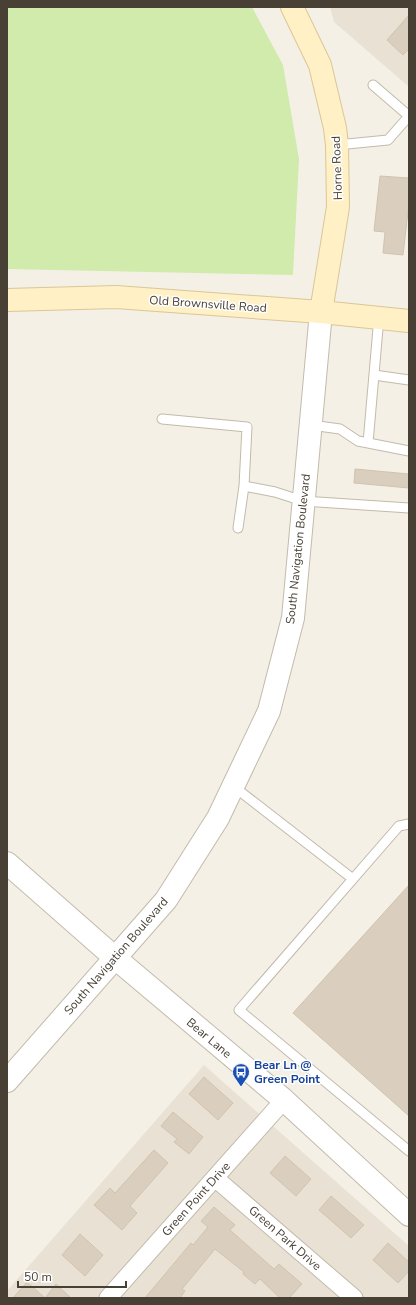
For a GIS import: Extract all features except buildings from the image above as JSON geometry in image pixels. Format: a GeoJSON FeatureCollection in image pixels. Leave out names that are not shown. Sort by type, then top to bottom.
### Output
{"type":"FeatureCollection","features":[{"type":"Feature","properties":{"kind":"main road","name":"Horne Road"},"geometry":{"type":"LineString","coordinates":[[292,7],[320,65],[336,128],[338,207],[321,312]]}},
{"type":"Feature","properties":{"kind":"main road","name":"Old Brownsville Road"},"geometry":{"type":"LineString","coordinates":[[7,300],[116,297],[321,312],[409,321]]}},
{"type":"Feature","properties":{"kind":"street","name":"South Navigation Boulevard"},"geometry":{"type":"LineString","coordinates":[[7,1081],[114,957],[166,900],[218,818],[269,711],[293,618],[321,312]]}},
{"type":"Feature","properties":{"kind":"street","name":"Bear Lane"},"geometry":{"type":"LineString","coordinates":[[7,863],[114,957],[284,1100],[409,1215]]}},
{"type":"Feature","properties":{"kind":"street","name":"Green Point Drive"},"geometry":{"type":"LineString","coordinates":[[108,1298],[284,1100]]}},
{"type":"Feature","properties":{"kind":"street","name":"Green Park Drive"},"geometry":{"type":"LineString","coordinates":[[215,1178],[354,1298]]}},
{"type":"Feature","properties":{"kind":"lane"},"geometry":{"type":"LineString","coordinates":[[337,145],[388,140],[409,116],[373,85]]}},
{"type":"Feature","properties":{"kind":"lane"},"geometry":{"type":"LineString","coordinates":[[368,442],[380,317]]}},
{"type":"Feature","properties":{"kind":"lane"},"geometry":{"type":"LineString","coordinates":[[374,375],[409,380]]}},
{"type":"Feature","properties":{"kind":"lane"},"geometry":{"type":"LineString","coordinates":[[162,419],[247,427],[244,486],[238,528]]}},
{"type":"Feature","properties":{"kind":"lane"},"geometry":{"type":"LineString","coordinates":[[310,425],[340,429],[358,441],[409,451]]}},
{"type":"Feature","properties":{"kind":"lane"},"geometry":{"type":"LineString","coordinates":[[244,486],[275,492],[304,501],[409,508]]}},
{"type":"Feature","properties":{"kind":"lane"},"geometry":{"type":"LineString","coordinates":[[233,786],[353,879]]}},
{"type":"Feature","properties":{"kind":"lane"},"geometry":{"type":"LineString","coordinates":[[409,824],[399,826],[239,1010],[409,1151]]}},
{"type":"Feature","properties":{"kind":"shaded area"},"geometry":{"type":"Polygon","coordinates":[[[330,7],[409,7],[409,87],[334,22],[330,7]]]}},
{"type":"Feature","properties":{"kind":"shaded area"},"geometry":{"type":"Polygon","coordinates":[[[204,1065],[409,1246],[409,1298],[7,1298],[7,1291],[204,1065]]]}},
{"type":"Feature","properties":{"kind":"green space"},"geometry":{"type":"Polygon","coordinates":[[[7,7],[252,7],[283,65],[299,159],[293,275],[7,269],[7,7]]]}},
{"type":"Feature","properties":{"kind":"place","name":"Bear Ln @ Green Point"},"geometry":{"type":"Point","coordinates":[241,1087]}}]}
